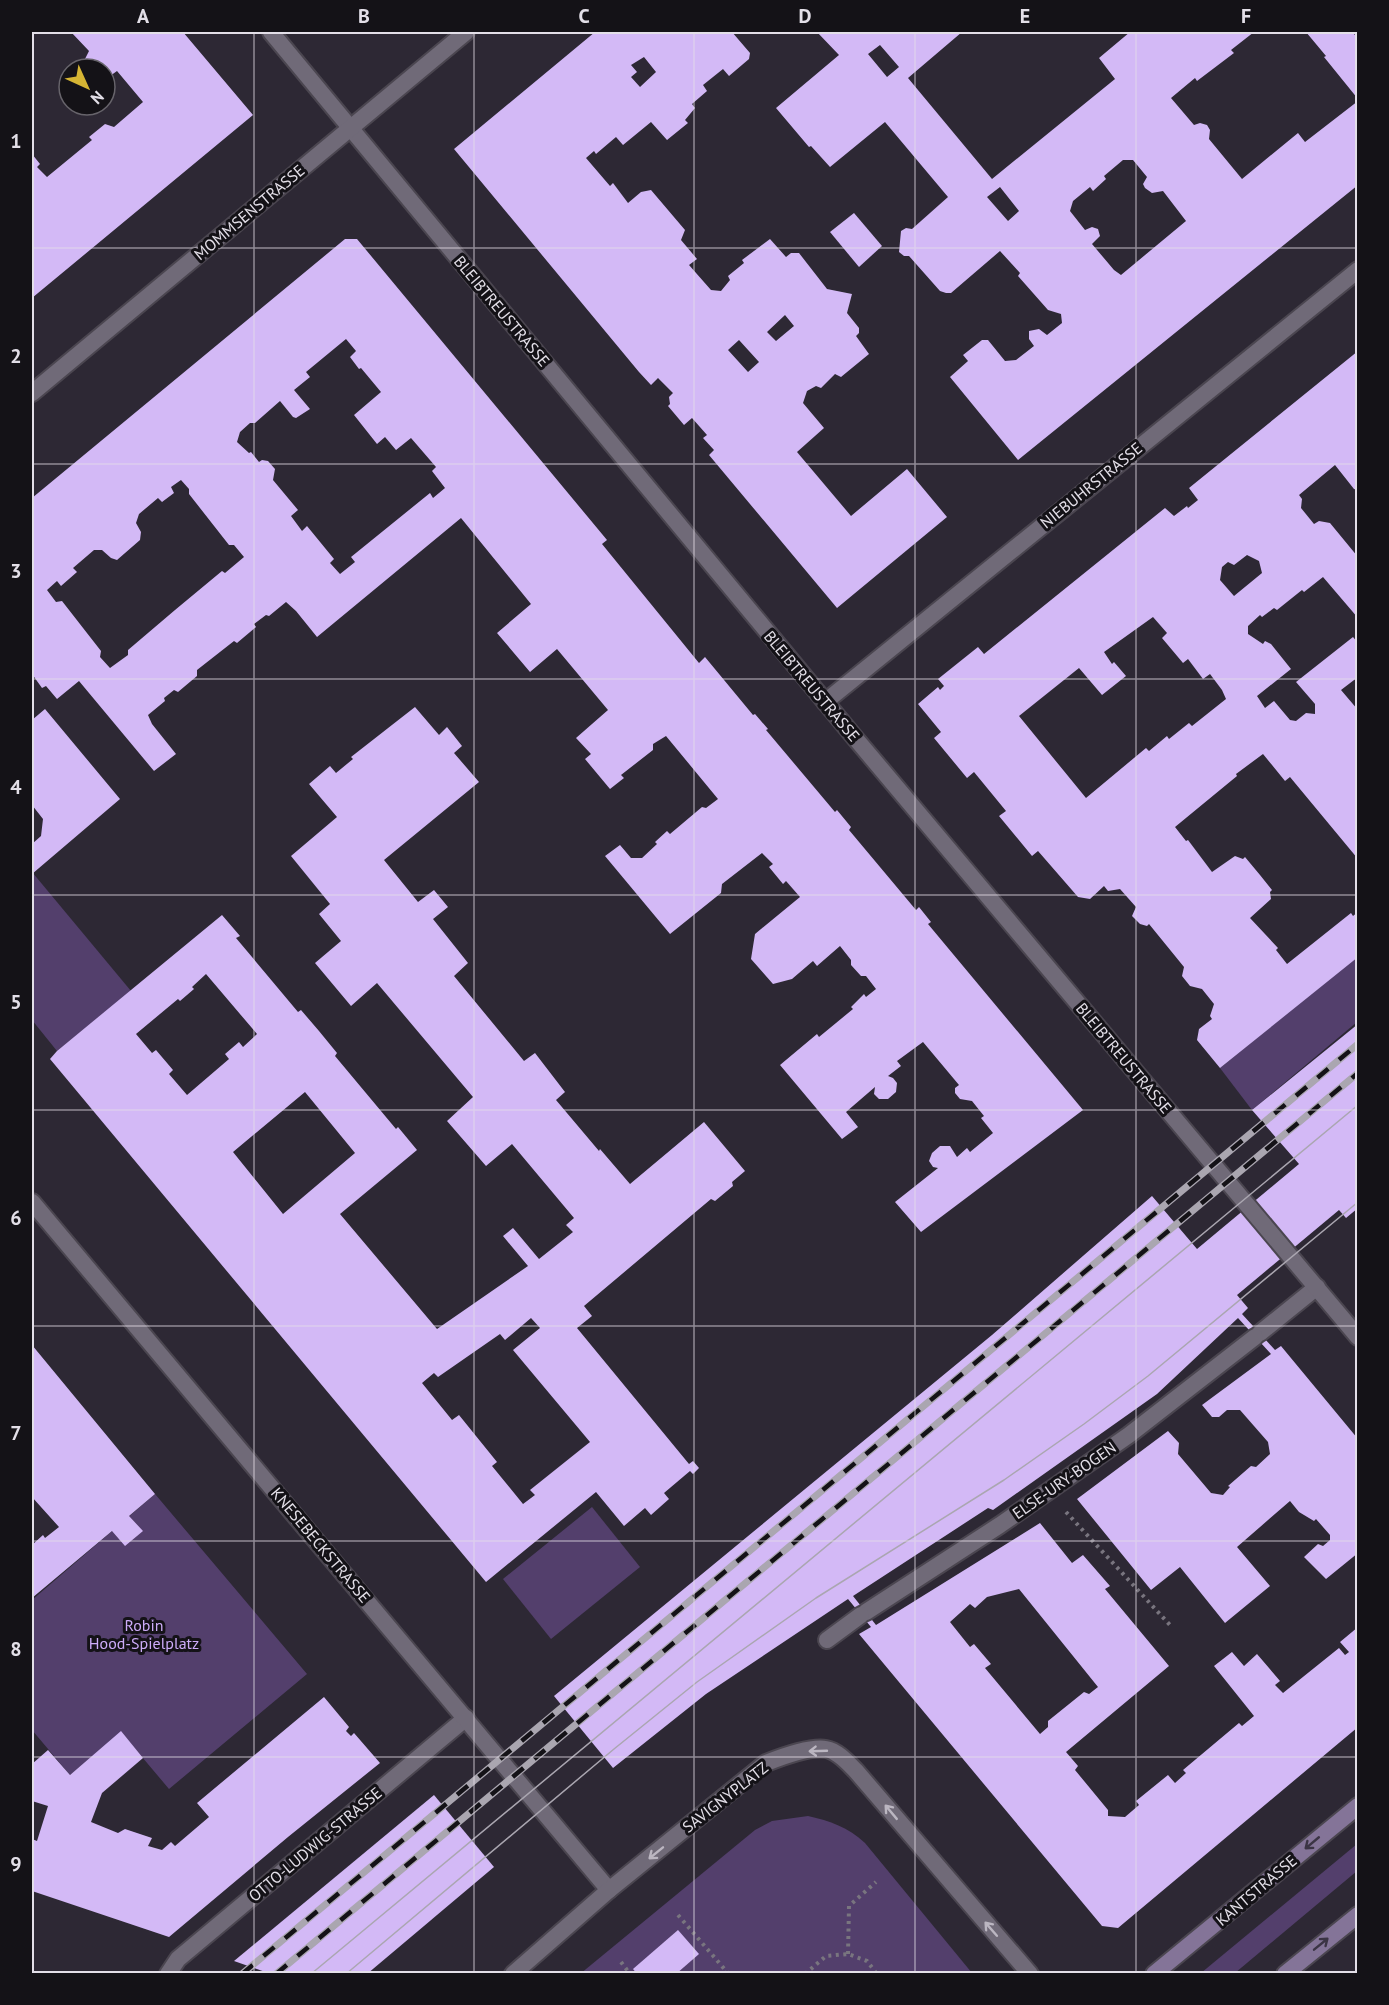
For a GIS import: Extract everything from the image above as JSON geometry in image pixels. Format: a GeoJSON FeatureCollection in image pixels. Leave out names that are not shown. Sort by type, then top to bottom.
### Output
{"type":"FeatureCollection","features":[{"type":"Feature","properties":{"kind":"main road","name":"KANTSTRASSE"},"geometry":{"type":"LineString","coordinates":[[1154,1974],[1358,1806]]}},
{"type":"Feature","properties":{"kind":"main road"},"geometry":{"type":"LineString","coordinates":[[1285,1974],[1358,1915]]}},
{"type":"Feature","properties":{"kind":"street","name":"BLEIBTREUSTRASSE"},"geometry":{"type":"LineString","coordinates":[[271,32],[825,702],[1358,1337]]}},
{"type":"Feature","properties":{"kind":"street","name":"MOMMSENSTRASSE"},"geometry":{"type":"LineString","coordinates":[[32,393],[466,32]]}},
{"type":"Feature","properties":{"kind":"street","name":"NIEBUHRSTRASSE"},"geometry":{"type":"LineString","coordinates":[[825,702],[1358,270]]}},
{"type":"Feature","properties":{"kind":"street","name":"KNESEBECKSTRASSE"},"geometry":{"type":"LineString","coordinates":[[32,1202],[609,1890]]}},
{"type":"Feature","properties":{"kind":"street","name":"ELSE-URY-BOGEN"},"geometry":{"type":"LineString","coordinates":[[827,1640],[1129,1435],[1317,1287]]}},
{"type":"Feature","properties":{"kind":"street","name":"OTTO-LUDWIG-STRASSE"},"geometry":{"type":"LineString","coordinates":[[168,1974],[178,1959],[466,1718]]}},
{"type":"Feature","properties":{"kind":"street","name":"SAVIGNYPLATZ"},"geometry":{"type":"LineString","coordinates":[[513,1974],[609,1890],[766,1763],[796,1752],[826,1749],[843,1758],[856,1771],[1030,1974]]}},
{"type":"Feature","properties":{"kind":"path"},"geometry":{"type":"LineString","coordinates":[[1047,1492],[1170,1625]]}},
{"type":"Feature","properties":{"kind":"path"},"geometry":{"type":"LineString","coordinates":[[848,1954],[849,1905],[876,1882]]}},
{"type":"Feature","properties":{"kind":"path"},"geometry":{"type":"LineString","coordinates":[[678,1915],[727,1973]]}},
{"type":"Feature","properties":{"kind":"path"},"geometry":{"type":"LineString","coordinates":[[805,1974],[826,1956],[848,1954],[867,1961],[877,1974]]}},
{"type":"Feature","properties":{"kind":"path"},"geometry":{"type":"LineString","coordinates":[[621,1962],[630,1974]]}},
{"type":"Feature","properties":{"kind":"green space"},"geometry":{"type":"Polygon","coordinates":[[[32,872],[131,991],[57,1051],[32,1020],[32,872]]]}},
{"type":"Feature","properties":{"kind":"green space"},"geometry":{"type":"Polygon","coordinates":[[[1357,957],[1357,1022],[1252,1110],[1220,1068],[1357,957]]]}},
{"type":"Feature","properties":{"kind":"green space","name":"Robin Hood-Spielplatz"},"geometry":{"type":"Polygon","coordinates":[[[155,1494],[307,1674],[169,1789],[121,1732],[70,1775],[32,1730],[32,1600],[155,1494]]]}},
{"type":"Feature","properties":{"kind":"green space"},"geometry":{"type":"Polygon","coordinates":[[[592,1507],[640,1567],[551,1639],[503,1579],[592,1507]]]}},
{"type":"Feature","properties":{"kind":"green space"},"geometry":{"type":"Polygon","coordinates":[[[808,1816],[838,1825],[865,1843],[972,1973],[580,1974],[755,1830],[772,1821],[808,1816]]]}},
{"type":"Feature","properties":{"kind":"green space"},"geometry":{"type":"Polygon","coordinates":[[[1357,1844],[1357,1871],[1235,1973],[1201,1973],[1357,1844]]]}},
{"type":"Feature","properties":{"kind":"building"},"geometry":{"type":"Polygon","coordinates":[[[71,32],[183,32],[253,115],[32,298],[32,154],[40,164],[37,167],[47,177],[92,140],[89,137],[105,124],[114,127],[143,102],[117,71],[117,57],[86,57],[89,51],[71,32]]]}},
{"type":"Feature","properties":{"kind":"building"},"geometry":{"type":"Polygon","coordinates":[[[595,32],[732,32],[750,53],[749,59],[729,76],[723,69],[703,85],[707,91],[692,104],[695,108],[685,120],[688,123],[667,140],[651,122],[623,145],[616,137],[596,154],[594,151],[586,158],[610,186],[613,183],[628,203],[641,192],[651,190],[685,230],[681,240],[697,259],[689,265],[711,290],[721,291],[730,280],[728,276],[744,263],[742,260],[770,239],[786,257],[791,253],[799,253],[827,289],[852,294],[847,313],[859,328],[856,336],[869,354],[841,377],[835,374],[821,388],[816,386],[807,391],[803,403],[824,428],[797,452],[851,516],[907,469],[947,517],[837,608],[709,455],[714,450],[703,438],[707,435],[692,418],[684,425],[668,406],[669,397],[673,393],[658,378],[651,385],[639,372],[454,149],[595,32]],[[644,57],[631,65],[637,72],[631,77],[640,87],[656,72],[644,57]],[[785,315],[767,332],[776,341],[794,326],[785,315]],[[739,340],[728,350],[748,372],[759,362],[739,340]]]}},
{"type":"Feature","properties":{"kind":"building"},"geometry":{"type":"Polygon","coordinates":[[[817,32],[962,32],[908,78],[992,179],[1115,79],[1099,58],[1130,32],[1254,32],[1231,50],[1234,53],[1197,81],[1195,78],[1171,98],[1194,125],[1200,123],[1207,125],[1210,130],[1209,139],[1242,179],[1298,133],[1305,142],[1358,101],[1358,185],[1018,460],[950,377],[968,361],[963,355],[982,340],[988,340],[1005,361],[1016,360],[1034,346],[1029,339],[1029,331],[1039,329],[1047,335],[1062,323],[1061,314],[1048,310],[1018,276],[1020,273],[1000,251],[951,293],[940,291],[909,256],[904,256],[899,252],[901,231],[906,228],[912,229],[948,197],[885,122],[830,167],[811,146],[809,147],[776,108],[839,55],[817,32]],[[880,45],[868,54],[887,77],[899,67],[880,45]],[[1123,160],[1104,176],[1106,179],[1093,191],[1090,187],[1073,201],[1070,211],[1085,230],[1092,227],[1098,229],[1100,236],[1092,244],[1121,275],[1186,221],[1163,191],[1152,193],[1145,188],[1143,184],[1147,177],[1133,160],[1123,160]],[[1000,187],[987,197],[1008,221],[1019,211],[1000,187]]]}},
{"type":"Feature","properties":{"kind":"building"},"geometry":{"type":"Polygon","coordinates":[[[1306,32],[1352,32],[1358,38],[1358,99],[1324,57],[1326,56],[1306,32]]]}},
{"type":"Feature","properties":{"kind":"building"},"geometry":{"type":"Polygon","coordinates":[[[854,213],[882,246],[859,267],[830,232],[854,213]]]}},
{"type":"Feature","properties":{"kind":"building"},"geometry":{"type":"Polygon","coordinates":[[[345,239],[357,239],[607,540],[602,544],[699,663],[705,657],[753,715],[755,714],[768,729],[766,730],[835,812],[837,810],[851,827],[849,830],[916,910],[919,907],[931,922],[928,924],[1083,1110],[921,1232],[895,1202],[938,1168],[933,1167],[929,1161],[932,1153],[940,1146],[950,1146],[957,1157],[967,1148],[970,1152],[993,1133],[981,1118],[984,1116],[972,1101],[960,1099],[955,1093],[955,1088],[959,1085],[923,1042],[897,1061],[901,1066],[888,1076],[897,1083],[896,1092],[888,1099],[879,1099],[874,1094],[875,1087],[846,1112],[858,1127],[842,1139],[780,1065],[817,1034],[819,1037],[853,1009],[851,1007],[864,994],[866,997],[876,989],[866,976],[861,976],[851,965],[851,960],[840,946],[817,966],[813,961],[792,979],[773,984],[751,959],[755,934],[800,897],[786,881],[783,884],[769,867],[773,864],[762,853],[722,884],[721,893],[670,934],[605,856],[620,845],[631,858],[642,858],[667,831],[670,834],[702,807],[706,808],[718,799],[666,736],[653,744],[653,750],[621,775],[624,778],[610,789],[585,759],[591,754],[576,738],[608,710],[557,649],[530,672],[497,633],[531,604],[461,518],[317,637],[286,602],[269,616],[266,615],[254,624],[256,627],[237,643],[234,641],[197,670],[197,676],[178,692],[174,690],[148,715],[152,724],[176,754],[154,771],[79,681],[57,699],[46,686],[42,688],[32,674],[32,498],[345,239]],[[346,339],[306,372],[310,377],[294,390],[310,409],[296,418],[280,401],[255,423],[250,423],[240,432],[237,442],[249,453],[251,452],[259,462],[268,461],[275,469],[273,480],[298,510],[291,516],[302,531],[307,526],[334,559],[330,563],[340,574],[355,562],[351,557],[430,493],[433,498],[445,488],[432,471],[436,467],[411,438],[396,450],[385,437],[377,444],[354,415],[381,392],[350,357],[356,351],[346,339]],[[181,480],[171,487],[174,493],[162,502],[158,498],[139,514],[136,523],[141,532],[140,540],[117,560],[102,550],[94,550],[73,568],[77,572],[61,586],[57,581],[47,590],[56,602],[62,601],[101,651],[100,657],[110,668],[128,655],[128,650],[222,571],[225,573],[244,557],[234,545],[229,545],[189,494],[189,489],[181,480]]]}},
{"type":"Feature","properties":{"kind":"building"},"geometry":{"type":"Polygon","coordinates":[[[1358,351],[1358,490],[1354,489],[1335,465],[1299,495],[1302,499],[1301,508],[1314,524],[1319,521],[1330,523],[1358,557],[1358,618],[1323,577],[1277,610],[1274,608],[1262,617],[1260,615],[1248,626],[1248,634],[1263,644],[1265,641],[1271,644],[1291,669],[1257,696],[1265,708],[1274,701],[1290,720],[1296,721],[1306,713],[1315,714],[1315,704],[1296,682],[1353,637],[1358,643],[1358,677],[1341,690],[1358,710],[1358,735],[1355,737],[1358,740],[1358,859],[1290,777],[1285,781],[1263,754],[1236,774],[1237,776],[1175,827],[1212,872],[1235,856],[1243,859],[1245,857],[1260,875],[1272,890],[1271,899],[1250,918],[1278,948],[1276,950],[1287,964],[1351,913],[1353,916],[1358,912],[1358,957],[1220,1068],[1197,1040],[1199,1029],[1212,1019],[1210,1016],[1214,1004],[1202,989],[1190,986],[1182,976],[1184,967],[1149,924],[1147,926],[1140,924],[1132,916],[1136,907],[1120,889],[1108,891],[1104,886],[1090,899],[1078,897],[1038,851],[1032,856],[999,816],[1006,811],[974,772],[967,778],[934,738],[941,732],[918,704],[938,687],[940,690],[944,686],[938,679],[978,647],[984,654],[1165,508],[1174,516],[1187,506],[1188,508],[1198,500],[1189,488],[1358,351]],[[1247,555],[1234,565],[1228,562],[1222,567],[1220,580],[1234,596],[1262,573],[1259,561],[1247,555]],[[1153,617],[1104,652],[1112,664],[1114,662],[1126,676],[1102,695],[1079,668],[1019,716],[1086,798],[1146,748],[1149,751],[1167,736],[1169,739],[1189,723],[1192,726],[1226,699],[1210,674],[1203,679],[1188,659],[1183,663],[1162,638],[1167,633],[1153,617]]]}},
{"type":"Feature","properties":{"kind":"building"},"geometry":{"type":"Polygon","coordinates":[[[415,707],[439,735],[447,727],[462,746],[454,753],[479,782],[384,860],[418,902],[434,890],[448,907],[433,919],[468,963],[454,976],[524,1061],[535,1053],[565,1092],[556,1100],[630,1184],[704,1122],[745,1171],[732,1182],[733,1186],[715,1201],[711,1199],[584,1306],[592,1316],[577,1328],[689,1464],[693,1461],[699,1468],[693,1474],[690,1471],[664,1493],[669,1499],[651,1515],[645,1508],[624,1526],[596,1492],[486,1582],[50,1059],[222,915],[240,936],[236,938],[298,1012],[301,1010],[319,1031],[337,1053],[335,1056],[396,1129],[398,1127],[417,1150],[340,1214],[437,1329],[528,1266],[503,1236],[513,1228],[539,1259],[573,1232],[566,1225],[574,1218],[512,1144],[486,1166],[447,1121],[473,1097],[377,983],[351,1006],[315,963],[341,941],[319,914],[330,904],[291,856],[337,817],[309,784],[330,766],[336,773],[353,759],[351,757],[415,707]],[[206,974],[180,1001],[178,999],[136,1034],[152,1053],[156,1050],[173,1070],[169,1074],[187,1095],[229,1059],[225,1054],[239,1042],[243,1047],[257,1034],[206,974]],[[305,1092],[233,1152],[283,1214],[355,1153],[305,1092]],[[531,1318],[505,1340],[500,1334],[438,1377],[434,1373],[422,1383],[452,1420],[459,1415],[497,1462],[492,1466],[523,1504],[535,1495],[530,1490],[590,1442],[513,1350],[540,1328],[531,1318]]]}},
{"type":"Feature","properties":{"kind":"building"},"geometry":{"type":"Polygon","coordinates":[[[45,709],[120,799],[32,874],[32,844],[41,836],[43,819],[32,805],[32,720],[45,709]]]}},
{"type":"Feature","properties":{"kind":"building"},"geometry":{"type":"Polygon","coordinates":[[[1358,1024],[1358,1208],[1346,1218],[1339,1210],[1237,1295],[1248,1308],[1242,1314],[1275,1350],[1281,1346],[1358,1439],[1358,1553],[1326,1579],[1304,1557],[1318,1544],[1323,1546],[1330,1540],[1330,1535],[1316,1519],[1314,1521],[1299,1512],[1290,1501],[1237,1547],[1270,1586],[1225,1623],[1180,1567],[1151,1590],[1077,1499],[1168,1431],[1179,1443],[1178,1454],[1211,1493],[1223,1495],[1230,1487],[1228,1486],[1251,1466],[1256,1467],[1270,1454],[1268,1442],[1240,1410],[1227,1410],[1219,1417],[1212,1417],[1202,1405],[1271,1354],[1238,1318],[1157,1394],[993,1510],[988,1508],[853,1596],[876,1625],[1040,1523],[1072,1563],[1083,1555],[1110,1586],[1105,1589],[1169,1666],[1066,1752],[1078,1766],[1075,1770],[1108,1810],[1108,1816],[1125,1817],[1139,1805],[1136,1801],[1168,1775],[1175,1783],[1186,1773],[1183,1770],[1239,1723],[1242,1726],[1254,1716],[1214,1666],[1232,1652],[1244,1666],[1257,1654],[1280,1681],[1275,1685],[1283,1693],[1339,1648],[1345,1655],[1349,1652],[1340,1642],[1358,1627],[1358,1727],[1118,1928],[1102,1926],[859,1634],[871,1627],[848,1599],[706,1694],[613,1768],[554,1696],[992,1335],[1152,1196],[1197,1249],[1299,1164],[1252,1110],[1358,1024]],[[1019,1589],[987,1597],[975,1608],[970,1604],[950,1622],[970,1647],[974,1644],[991,1664],[985,1668],[1040,1734],[1048,1727],[1048,1721],[1084,1692],[1089,1694],[1098,1687],[1019,1589]]]}},
{"type":"Feature","properties":{"kind":"building"},"geometry":{"type":"Polygon","coordinates":[[[32,1345],[155,1494],[129,1516],[143,1531],[125,1546],[112,1531],[32,1598],[32,1545],[43,1535],[45,1538],[59,1527],[32,1497],[32,1345]]]}},
{"type":"Feature","properties":{"kind":"building"},"geometry":{"type":"Polygon","coordinates":[[[324,1697],[349,1727],[346,1731],[351,1736],[354,1733],[380,1763],[169,1937],[32,1891],[32,1839],[37,1841],[48,1806],[32,1801],[32,1764],[48,1750],[70,1775],[121,1731],[143,1758],[102,1793],[91,1822],[118,1833],[125,1829],[152,1838],[148,1846],[162,1850],[171,1842],[175,1846],[209,1817],[197,1803],[324,1697]]]}},
{"type":"Feature","properties":{"kind":"building"},"geometry":{"type":"Polygon","coordinates":[[[434,1795],[494,1867],[367,1974],[271,1974],[234,1961],[434,1795]]]}},
{"type":"Feature","properties":{"kind":"building"},"geometry":{"type":"Polygon","coordinates":[[[678,1930],[699,1954],[676,1974],[637,1974],[633,1969],[678,1930]]]}},
{"type":"Feature","properties":{"kind":"tram line"},"geometry":{"type":"LineString","coordinates":[[311,1974],[1358,1105]]}},
{"type":"Feature","properties":{"kind":"tram line"},"geometry":{"type":"LineString","coordinates":[[346,1974],[697,1682],[816,1598],[1004,1480],[1084,1424],[1148,1376],[1358,1202]]}},
{"type":"Feature","properties":{"kind":"railway"},"geometry":{"type":"LineString","coordinates":[[242,1974],[1358,1044]]}},
{"type":"Feature","properties":{"kind":"railway"},"geometry":{"type":"LineString","coordinates":[[276,1974],[1358,1073]]}}]}
